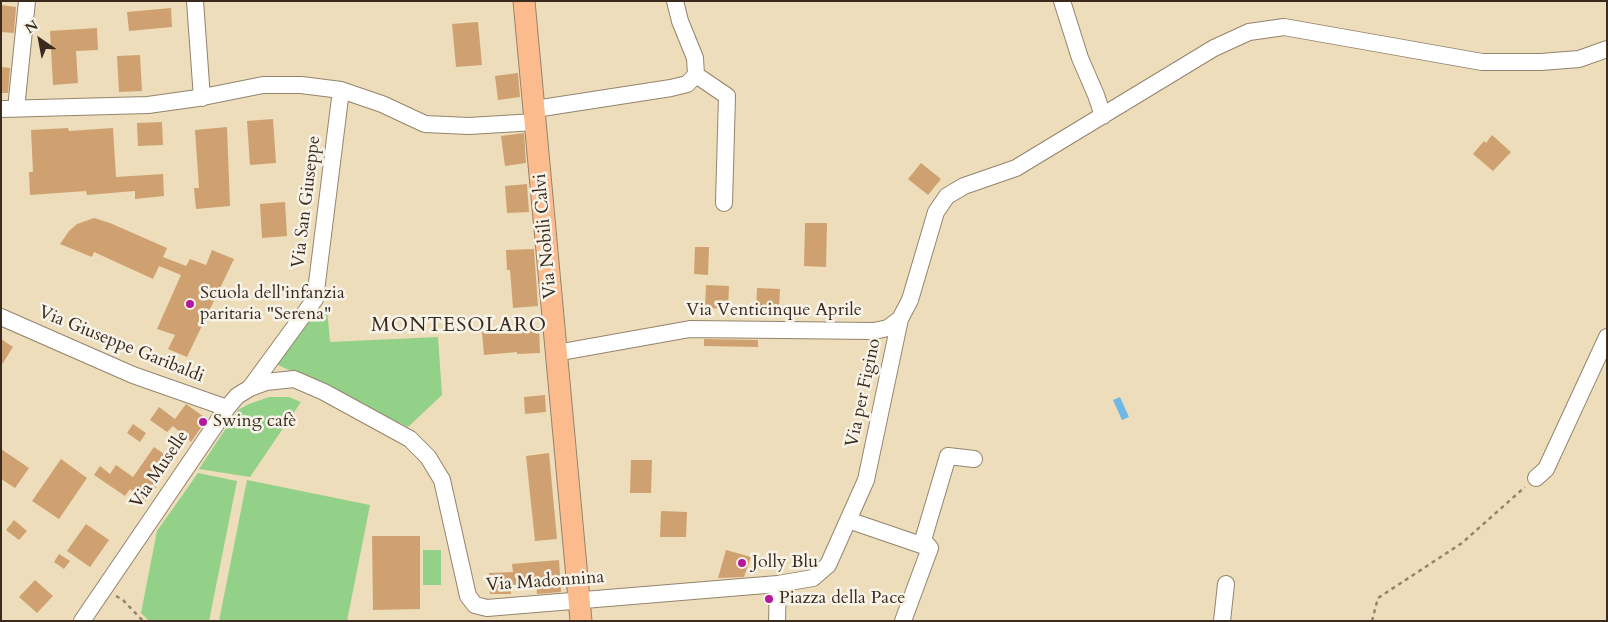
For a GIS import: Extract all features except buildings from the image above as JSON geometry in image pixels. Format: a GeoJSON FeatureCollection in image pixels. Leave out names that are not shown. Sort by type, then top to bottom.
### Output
{"type":"FeatureCollection","features":[{"type":"Feature","properties":{"kind":"main road","name":"Via Nobili Calvi"},"geometry":{"type":"LineString","coordinates":[[524,1],[580,610]]}},
{"type":"Feature","properties":{"kind":"street"},"geometry":{"type":"LineString","coordinates":[[27,1],[9,109],[148,105],[202,98],[263,85],[301,85],[341,90],[382,104],[425,124],[469,126],[535,115],[687,84],[696,75],[695,58],[680,21],[675,1]]}},
{"type":"Feature","properties":{"kind":"street"},"geometry":{"type":"LineString","coordinates":[[195,1],[202,98]]}},
{"type":"Feature","properties":{"kind":"street"},"geometry":{"type":"LineString","coordinates":[[1062,1],[1080,58],[1096,94],[1103,116]]}},
{"type":"Feature","properties":{"kind":"street","name":"Via per Figino"},"geometry":{"type":"LineString","coordinates":[[778,584],[813,578],[828,565],[866,480],[900,319],[910,300],[936,212],[947,196],[964,186],[1016,168],[1214,48],[1249,32],[1284,27],[1482,62],[1541,62],[1579,59],[1607,49]]}},
{"type":"Feature","properties":{"kind":"street"},"geometry":{"type":"LineString","coordinates":[[696,75],[727,96],[724,203]]}},
{"type":"Feature","properties":{"kind":"street","name":"Via San Giuseppe"},"geometry":{"type":"LineString","coordinates":[[250,388],[316,299],[341,90]]}},
{"type":"Feature","properties":{"kind":"street","name":"Via Giuseppe Garibaldi"},"geometry":{"type":"LineString","coordinates":[[1,317],[133,375],[227,408]]}},
{"type":"Feature","properties":{"kind":"street","name":"Via Venticinque Aprile"},"geometry":{"type":"LineString","coordinates":[[556,353],[690,329],[874,331],[888,328],[900,319]]}},
{"type":"Feature","properties":{"kind":"street"},"geometry":{"type":"LineString","coordinates":[[1536,478],[1546,469],[1607,337]]}},
{"type":"Feature","properties":{"kind":"street","name":"Via Muselle"},"geometry":{"type":"LineString","coordinates":[[82,621],[237,396],[250,388],[266,382],[294,379],[324,392]]}},
{"type":"Feature","properties":{"kind":"street","name":"Via Madonnina"},"geometry":{"type":"LineString","coordinates":[[324,392],[410,439],[428,457],[442,480],[468,596],[475,605],[487,608],[580,610],[778,584]]}},
{"type":"Feature","properties":{"kind":"street"},"geometry":{"type":"LineString","coordinates":[[930,548],[922,540],[948,456],[974,459]]}},
{"type":"Feature","properties":{"kind":"street"},"geometry":{"type":"LineString","coordinates":[[848,520],[930,548]]}},
{"type":"Feature","properties":{"kind":"street"},"geometry":{"type":"LineString","coordinates":[[903,621],[930,548]]}},
{"type":"Feature","properties":{"kind":"street"},"geometry":{"type":"LineString","coordinates":[[777,621],[778,584]]}},
{"type":"Feature","properties":{"kind":"street"},"geometry":{"type":"LineString","coordinates":[[1222,621],[1226,584]]}},
{"type":"Feature","properties":{"kind":"path"},"geometry":{"type":"LineString","coordinates":[[1372,621],[1378,598],[1462,543],[1536,478]]}},
{"type":"Feature","properties":{"kind":"path"},"geometry":{"type":"LineString","coordinates":[[104,589],[123,600],[143,621]]}},
{"type":"Feature","properties":{"kind":"green space"},"geometry":{"type":"Polygon","coordinates":[[[327,308],[330,342],[438,337],[442,395],[408,427],[274,363],[312,311],[327,308]]]}},
{"type":"Feature","properties":{"kind":"green space"},"geometry":{"type":"Polygon","coordinates":[[[269,397],[289,397],[301,402],[250,477],[199,469],[238,410],[269,397]]]}},
{"type":"Feature","properties":{"kind":"green space"},"geometry":{"type":"Polygon","coordinates":[[[198,473],[237,481],[209,621],[149,621],[141,613],[157,531],[198,473]]]}},
{"type":"Feature","properties":{"kind":"green space"},"geometry":{"type":"Polygon","coordinates":[[[247,480],[370,505],[347,621],[219,621],[247,480]]]}},
{"type":"Feature","properties":{"kind":"green space"},"geometry":{"type":"Polygon","coordinates":[[[423,550],[441,550],[441,585],[423,585],[423,550]]]}},
{"type":"Feature","properties":{"kind":"water"},"geometry":{"type":"Polygon","coordinates":[[[1120,397],[1129,417],[1122,420],[1113,400],[1120,397]]]}},
{"type":"Feature","properties":{"kind":"place","name":"Scuola dell'infanzia paritaria \"Serena\""},"geometry":{"type":"Point","coordinates":[190,304]}},
{"type":"Feature","properties":{"kind":"place","name":"Swing cafè"},"geometry":{"type":"Point","coordinates":[203,422]}},
{"type":"Feature","properties":{"kind":"place","name":"Jolly Blu"},"geometry":{"type":"Point","coordinates":[742,563]}},
{"type":"Feature","properties":{"kind":"place","name":"Piazza della Pace"},"geometry":{"type":"Point","coordinates":[769,599]}},
{"type":"Feature","properties":{"kind":"district","name":"MONTESOLARO"},"geometry":{"type":"Point","coordinates":[459,326]}}]}
